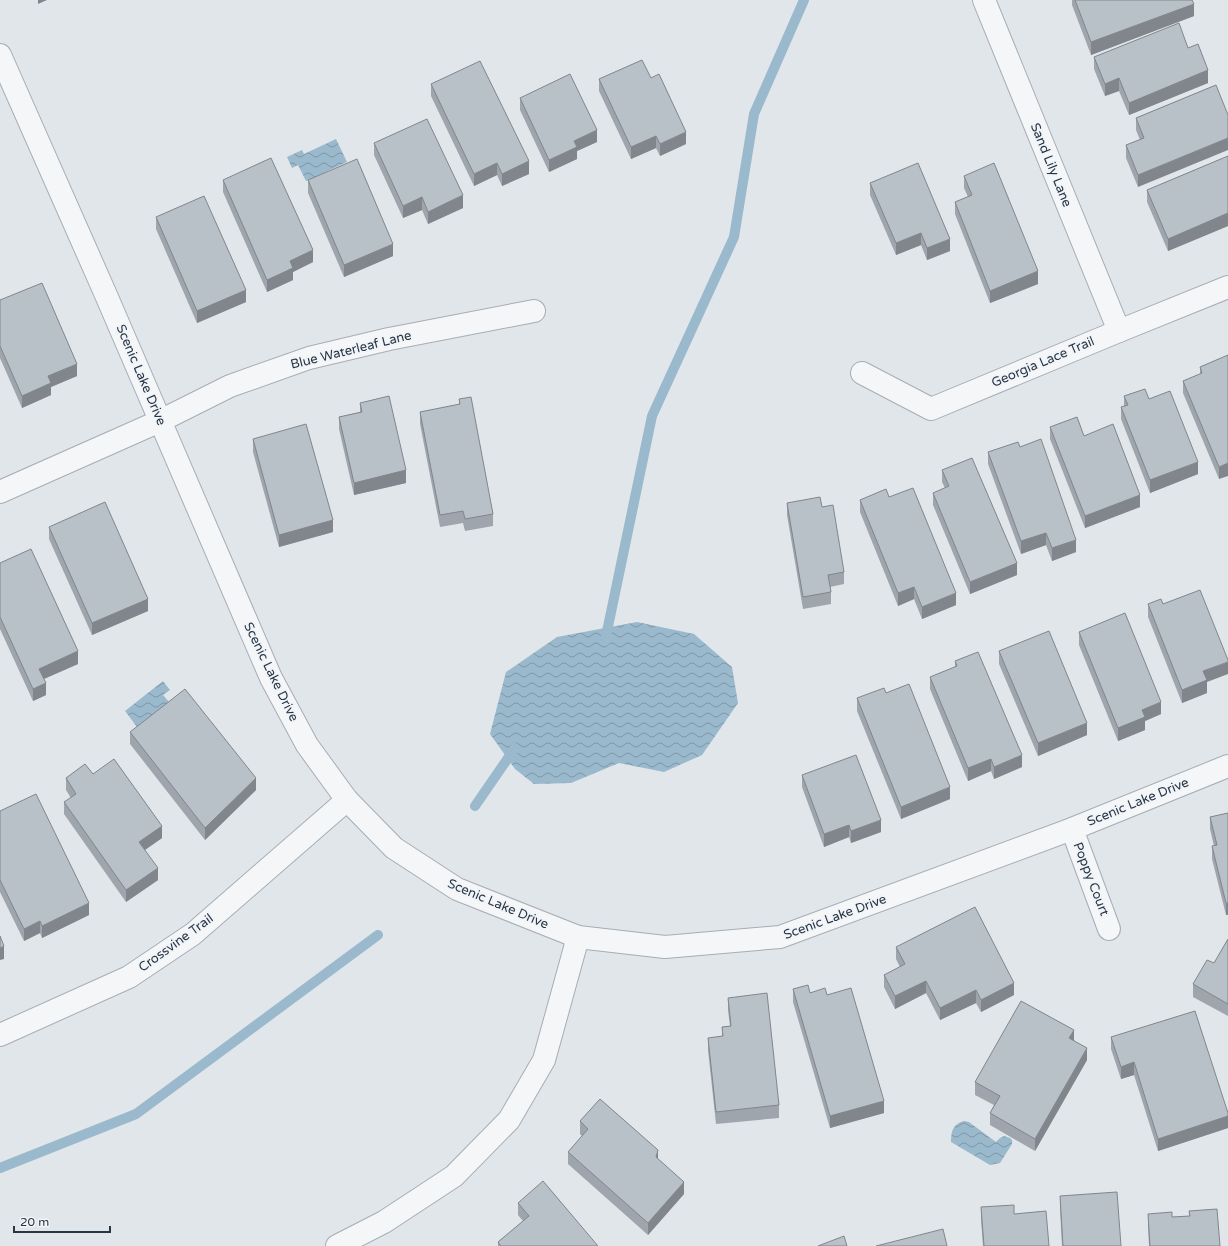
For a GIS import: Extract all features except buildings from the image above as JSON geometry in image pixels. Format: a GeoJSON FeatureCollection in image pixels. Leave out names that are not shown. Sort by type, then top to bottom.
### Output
{"type":"FeatureCollection","features":[{"type":"Feature","properties":{"kind":"street","name":"Sand Lily Lane"},"geometry":{"type":"LineString","coordinates":[[984,0],[1119,331]]}},
{"type":"Feature","properties":{"kind":"street","name":"Scenic Lake Drive"},"geometry":{"type":"LineString","coordinates":[[0,55],[271,678],[307,745],[347,800],[394,848],[457,889],[578,937],[665,947],[780,937],[1072,829],[1228,766]]}},
{"type":"Feature","properties":{"kind":"street","name":"Georgia Lace Trail"},"geometry":{"type":"LineString","coordinates":[[862,373],[931,409],[1228,287]]}},
{"type":"Feature","properties":{"kind":"street","name":"Blue Waterleaf Lane"},"geometry":{"type":"LineString","coordinates":[[0,492],[160,421],[230,386],[309,358],[389,339],[534,311]]}},
{"type":"Feature","properties":{"kind":"street","name":"Crossvine Trail"},"geometry":{"type":"LineString","coordinates":[[0,1035],[129,977],[186,939],[347,800]]}},
{"type":"Feature","properties":{"kind":"street","name":"Poppy Court"},"geometry":{"type":"LineString","coordinates":[[1072,829],[1110,929]]}},
{"type":"Feature","properties":{"kind":"street"},"geometry":{"type":"LineString","coordinates":[[337,1246],[384,1222],[454,1176],[509,1120],[544,1060],[578,937]]}},
{"type":"Feature","properties":{"kind":"water"},"geometry":{"type":"Polygon","coordinates":[[[336,139],[347,162],[306,181],[298,165],[292,168],[287,157],[302,150],[304,154],[336,139]]]}},
{"type":"Feature","properties":{"kind":"water"},"geometry":{"type":"Polygon","coordinates":[[[637,622],[694,634],[732,667],[738,703],[702,755],[664,772],[619,763],[571,783],[534,784],[515,769],[490,734],[506,672],[557,637],[637,622]]]}},
{"type":"Feature","properties":{"kind":"water"},"geometry":{"type":"Polygon","coordinates":[[[163,681],[170,690],[163,695],[169,702],[137,727],[125,711],[163,681]]]}},
{"type":"Feature","properties":{"kind":"water"},"geometry":{"type":"Polygon","coordinates":[[[960,1122],[969,1122],[996,1142],[1004,1136],[1012,1140],[1012,1144],[1000,1163],[990,1165],[951,1142],[953,1128],[960,1122]]]}},
{"type":"Feature","properties":{"kind":"waterway"},"geometry":{"type":"LineString","coordinates":[[605,641],[652,416],[734,237],[754,114],[804,0]]}},
{"type":"Feature","properties":{"kind":"waterway"},"geometry":{"type":"LineString","coordinates":[[475,806],[515,748]]}},
{"type":"Feature","properties":{"kind":"waterway"},"geometry":{"type":"LineString","coordinates":[[0,1168],[136,1114],[378,935]]}}]}
